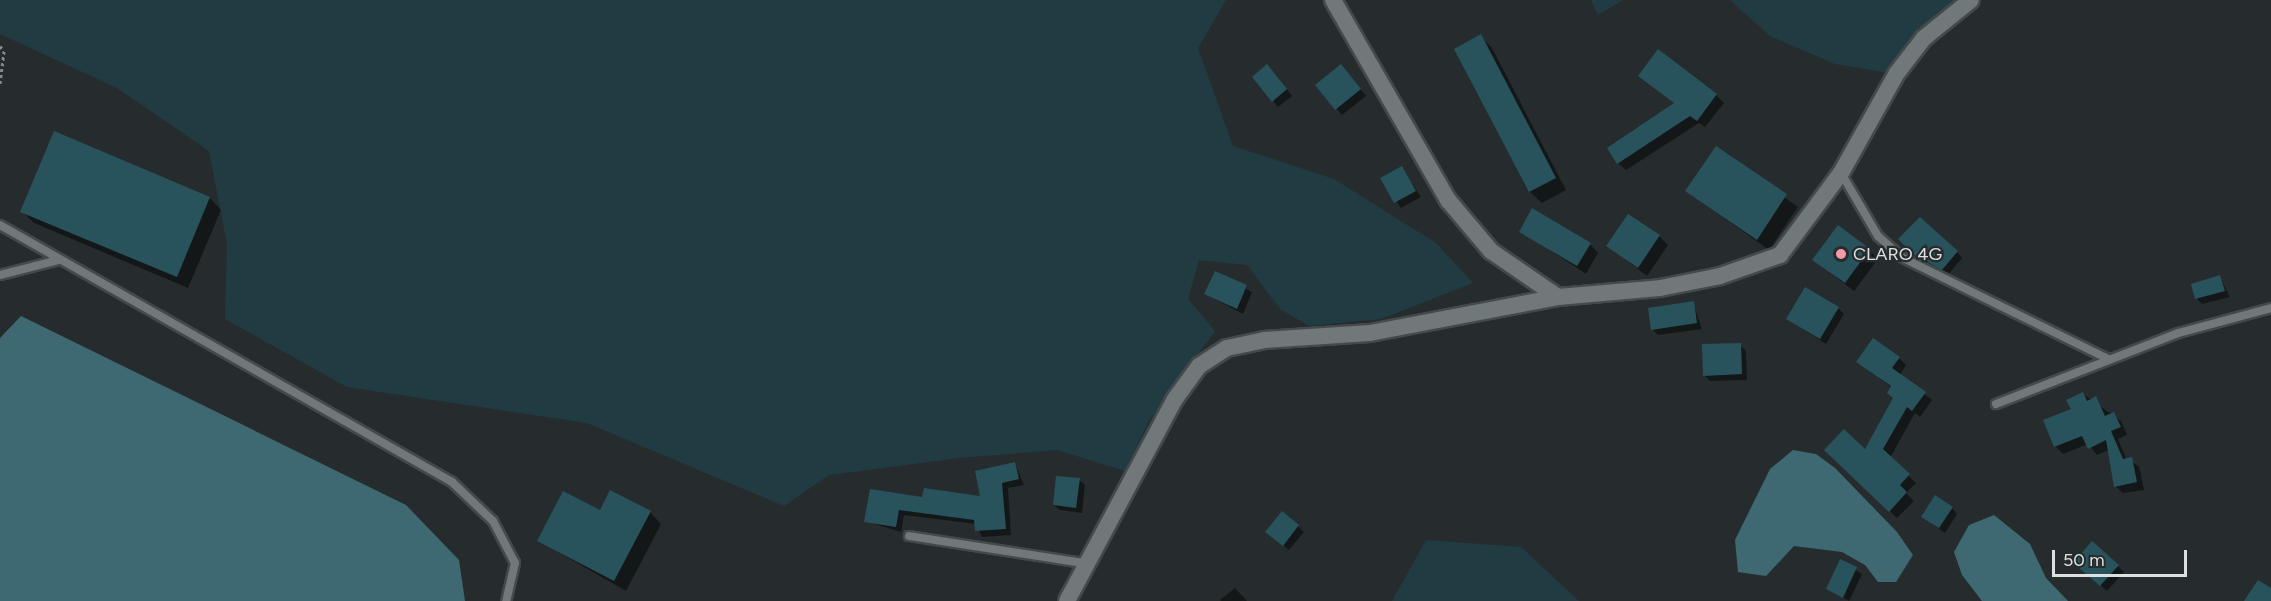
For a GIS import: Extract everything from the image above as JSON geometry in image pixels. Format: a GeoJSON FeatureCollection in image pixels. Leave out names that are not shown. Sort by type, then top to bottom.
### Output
{"type":"FeatureCollection","features":[{"type":"Feature","properties":{"kind":"street"},"geometry":{"type":"LineString","coordinates":[[1333,0],[1448,200],[1491,251],[1558,297]]}},
{"type":"Feature","properties":{"kind":"street"},"geometry":{"type":"LineString","coordinates":[[1067,601],[1089,564],[1175,399],[1199,366],[1227,348],[1370,333],[1558,297],[1710,278],[1780,255],[1841,173],[1897,73],[1924,38],[1971,0]]}},
{"type":"Feature","properties":{"kind":"lane"},"geometry":{"type":"LineString","coordinates":[[1841,173],[1878,236],[1901,257],[2108,359]]}},
{"type":"Feature","properties":{"kind":"lane"},"geometry":{"type":"LineString","coordinates":[[0,225],[452,482],[493,521],[515,563],[506,601]]}},
{"type":"Feature","properties":{"kind":"lane"},"geometry":{"type":"LineString","coordinates":[[0,275],[59,260]]}},
{"type":"Feature","properties":{"kind":"lane"},"geometry":{"type":"LineString","coordinates":[[1996,404],[2178,333],[2271,308]]}},
{"type":"Feature","properties":{"kind":"lane"},"geometry":{"type":"LineString","coordinates":[[909,536],[1089,564]]}},
{"type":"Feature","properties":{"kind":"path"},"geometry":{"type":"LineString","coordinates":[[0,46],[4,51],[0,85]]}},
{"type":"Feature","properties":{"kind":"shaded area"},"geometry":{"type":"Polygon","coordinates":[[[0,0],[1226,0],[1198,48],[1233,146],[1334,179],[1436,243],[1473,283],[1381,319],[1309,326],[1280,309],[1247,265],[1199,260],[1188,299],[1215,331],[1149,421],[1125,471],[1057,450],[959,458],[829,475],[784,506],[587,423],[347,387],[225,319],[227,244],[209,151],[117,88],[0,34],[0,0]]]}},
{"type":"Feature","properties":{"kind":"shaded area"},"geometry":{"type":"Polygon","coordinates":[[[1591,0],[1623,0],[1598,15],[1591,0]]]}},
{"type":"Feature","properties":{"kind":"shaded area"},"geometry":{"type":"Polygon","coordinates":[[[1730,0],[1960,0],[1889,73],[1835,64],[1770,36],[1730,0]]]}},
{"type":"Feature","properties":{"kind":"shaded area"},"geometry":{"type":"Polygon","coordinates":[[[21,316],[406,505],[459,560],[465,601],[0,601],[0,338],[21,316]]]}},
{"type":"Feature","properties":{"kind":"shaded area"},"geometry":{"type":"Polygon","coordinates":[[[1793,450],[1816,454],[1835,468],[1897,532],[1913,555],[1896,582],[1878,582],[1865,565],[1842,552],[1794,546],[1766,576],[1738,572],[1735,540],[1770,469],[1793,450]]]}},
{"type":"Feature","properties":{"kind":"shaded area"},"geometry":{"type":"Polygon","coordinates":[[[1994,515],[2030,544],[2046,578],[2068,601],[1982,601],[1962,575],[1954,552],[1969,525],[1994,515]]]}},
{"type":"Feature","properties":{"kind":"shaded area"},"geometry":{"type":"Polygon","coordinates":[[[1426,540],[1521,547],[1579,601],[1392,601],[1426,540]]]}},
{"type":"Feature","properties":{"kind":"building"},"geometry":{"type":"Polygon","coordinates":[[[1481,34],[1556,178],[1529,192],[1454,49],[1481,34]]]}},
{"type":"Feature","properties":{"kind":"building"},"geometry":{"type":"Polygon","coordinates":[[[1658,49],[1717,94],[1697,121],[1690,116],[1617,164],[1607,148],[1674,103],[1638,76],[1658,49]]]}},
{"type":"Feature","properties":{"kind":"building"},"geometry":{"type":"Polygon","coordinates":[[[1267,64],[1287,89],[1272,102],[1252,77],[1267,64]]]}},
{"type":"Feature","properties":{"kind":"building"},"geometry":{"type":"Polygon","coordinates":[[[1341,64],[1361,89],[1335,110],[1315,85],[1341,64]]]}},
{"type":"Feature","properties":{"kind":"building"},"geometry":{"type":"Polygon","coordinates":[[[54,131],[210,197],[177,277],[20,212],[54,131]]]}},
{"type":"Feature","properties":{"kind":"building"},"geometry":{"type":"Polygon","coordinates":[[[1716,146],[1787,194],[1757,240],[1685,191],[1716,146]]]}},
{"type":"Feature","properties":{"kind":"building"},"geometry":{"type":"Polygon","coordinates":[[[1402,166],[1416,191],[1394,203],[1380,178],[1402,166]]]}},
{"type":"Feature","properties":{"kind":"building"},"geometry":{"type":"Polygon","coordinates":[[[1532,208],[1591,243],[1577,266],[1519,232],[1532,208]]]}},
{"type":"Feature","properties":{"kind":"building"},"geometry":{"type":"Polygon","coordinates":[[[1628,214],[1660,235],[1638,268],[1606,246],[1628,214]]]}},
{"type":"Feature","properties":{"kind":"building"},"geometry":{"type":"Polygon","coordinates":[[[1920,217],[1958,251],[1942,270],[1914,255],[1898,239],[1920,217]]]}},
{"type":"Feature","properties":{"kind":"building","name":"CLARO 4G"},"geometry":{"type":"Polygon","coordinates":[[[1838,225],[1870,249],[1845,283],[1812,260],[1838,225]]]}},
{"type":"Feature","properties":{"kind":"building"},"geometry":{"type":"Polygon","coordinates":[[[1215,271],[1247,285],[1237,309],[1204,294],[1215,271]]]}},
{"type":"Feature","properties":{"kind":"building"},"geometry":{"type":"Polygon","coordinates":[[[2220,275],[2225,291],[2195,299],[2191,284],[2220,275]]]}},
{"type":"Feature","properties":{"kind":"building"},"geometry":{"type":"Polygon","coordinates":[[[1805,287],[1839,307],[1820,339],[1786,319],[1805,287]]]}},
{"type":"Feature","properties":{"kind":"building"},"geometry":{"type":"Polygon","coordinates":[[[1694,301],[1697,323],[1651,330],[1648,308],[1694,301]]]}},
{"type":"Feature","properties":{"kind":"building"},"geometry":{"type":"Polygon","coordinates":[[[1873,338],[1900,357],[1892,368],[1926,392],[1912,411],[1907,407],[1883,449],[1910,474],[1900,485],[1907,492],[1889,512],[1824,450],[1844,429],[1865,449],[1893,398],[1887,393],[1891,386],[1856,362],[1873,338]]]}},
{"type":"Feature","properties":{"kind":"building"},"geometry":{"type":"Polygon","coordinates":[[[1741,343],[1742,374],[1703,376],[1702,344],[1741,343]]]}},
{"type":"Feature","properties":{"kind":"building"},"geometry":{"type":"Polygon","coordinates":[[[2083,392],[2087,401],[2096,396],[2105,416],[2114,412],[2121,427],[2111,431],[2123,459],[2132,457],[2137,482],[2114,487],[2106,440],[2088,449],[2082,436],[2054,447],[2043,420],[2071,409],[2066,400],[2083,392]]]}},
{"type":"Feature","properties":{"kind":"building"},"geometry":{"type":"Polygon","coordinates":[[[1015,462],[1019,479],[1002,483],[1006,529],[975,531],[974,520],[899,510],[896,527],[864,522],[870,489],[922,497],[924,488],[980,496],[975,471],[1015,462]]]}},
{"type":"Feature","properties":{"kind":"building"},"geometry":{"type":"Polygon","coordinates":[[[1056,476],[1080,478],[1076,508],[1053,505],[1056,476]]]}},
{"type":"Feature","properties":{"kind":"building"},"geometry":{"type":"Polygon","coordinates":[[[610,490],[651,511],[614,581],[537,541],[563,491],[600,510],[610,490]]]}},
{"type":"Feature","properties":{"kind":"building"},"geometry":{"type":"Polygon","coordinates":[[[1935,495],[1953,507],[1939,528],[1921,517],[1935,495]]]}},
{"type":"Feature","properties":{"kind":"building"},"geometry":{"type":"Polygon","coordinates":[[[1282,511],[1299,525],[1283,546],[1265,532],[1282,511]]]}},
{"type":"Feature","properties":{"kind":"building"},"geometry":{"type":"Polygon","coordinates":[[[2092,541],[2119,565],[2100,586],[2073,563],[2092,541]]]}},
{"type":"Feature","properties":{"kind":"building"},"geometry":{"type":"Polygon","coordinates":[[[1840,559],[1857,567],[1843,598],[1826,589],[1840,559]]]}},
{"type":"Feature","properties":{"kind":"building"},"geometry":{"type":"Polygon","coordinates":[[[2258,580],[2271,588],[2271,601],[2244,601],[2258,580]]]}},
{"type":"Feature","properties":{"kind":"place","name":"CLARO 4G"},"geometry":{"type":"Point","coordinates":[1841,254]}}]}
